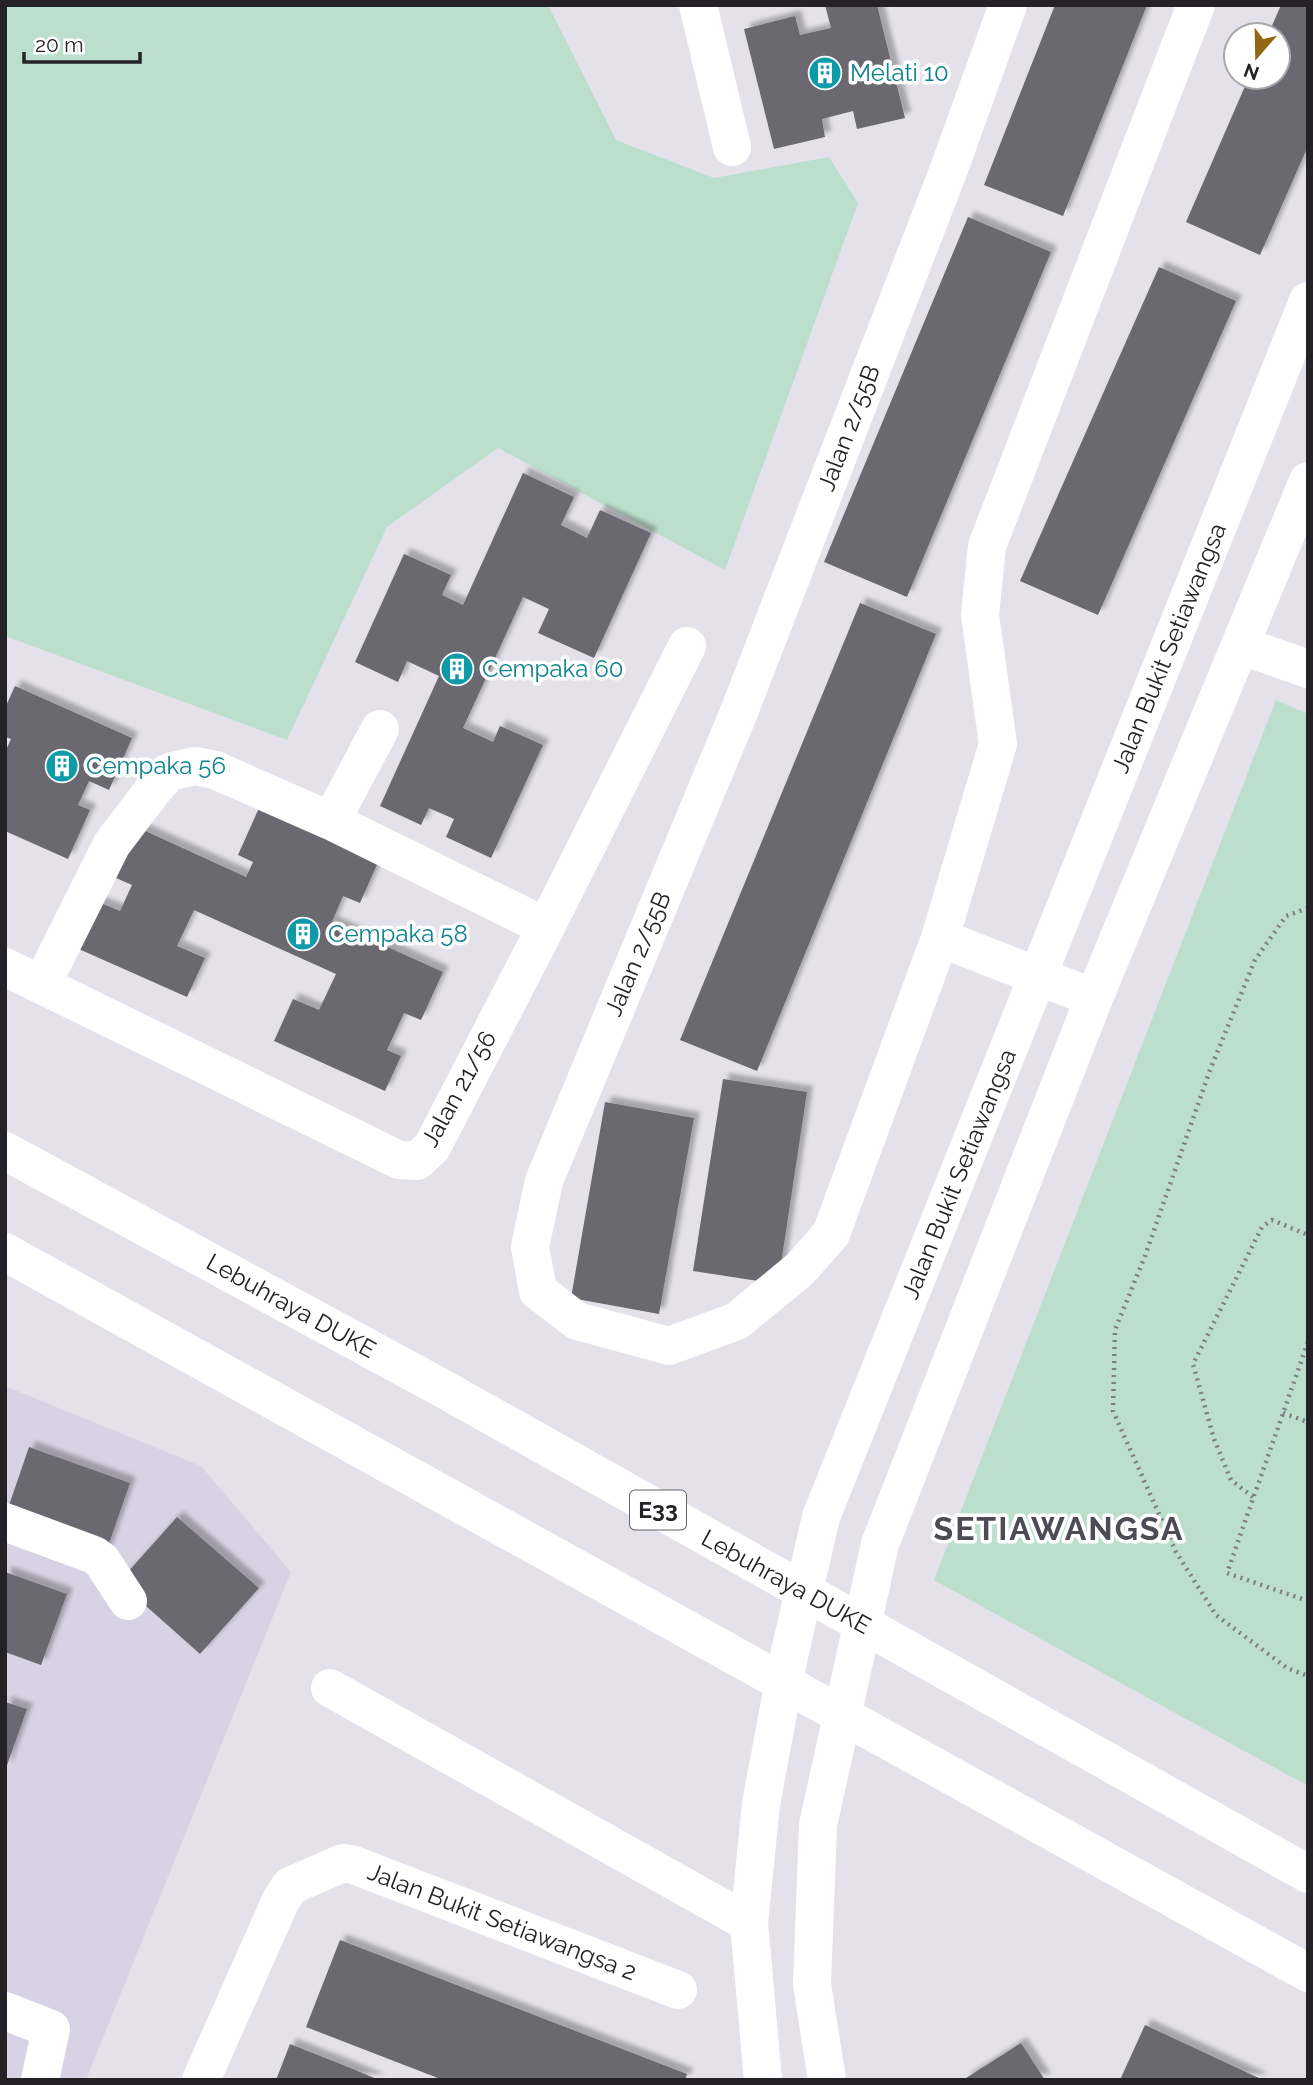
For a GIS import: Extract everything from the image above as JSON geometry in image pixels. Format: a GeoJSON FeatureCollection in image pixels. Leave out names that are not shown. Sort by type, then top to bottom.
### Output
{"type":"FeatureCollection","features":[{"type":"Feature","properties":{"kind":"main road"},"geometry":{"type":"LineString","coordinates":[[698,5],[732,147]]}},
{"type":"Feature","properties":{"kind":"main road","name":"Jalan 2/55B"},"geometry":{"type":"LineString","coordinates":[[1008,5],[944,182],[739,712],[544,1181],[530,1247],[538,1291],[577,1321],[669,1346],[737,1321],[800,1269],[831,1234],[940,939],[998,744],[980,615],[987,546],[1196,5]]}},
{"type":"Feature","properties":{"kind":"main road","name":"Jalan Bukit Setiawangsa"},"geometry":{"type":"LineString","coordinates":[[763,2080],[749,1923],[761,1804],[787,1665],[821,1517],[1308,302]]}},
{"type":"Feature","properties":{"kind":"main road"},"geometry":{"type":"LineString","coordinates":[[827,2080],[812,1984],[818,1825],[880,1544],[1094,998],[1308,481]]}},
{"type":"Feature","properties":{"kind":"main road"},"geometry":{"type":"LineString","coordinates":[[1240,645],[1308,669]]}},
{"type":"Feature","properties":{"kind":"main road","name":"Jalan 21/56"},"geometry":{"type":"LineString","coordinates":[[5,967],[399,1160],[417,1161],[432,1147],[687,646]]}},
{"type":"Feature","properties":{"kind":"main road"},"geometry":{"type":"LineString","coordinates":[[331,821],[380,729]]}},
{"type":"Feature","properties":{"kind":"main road"},"geometry":{"type":"LineString","coordinates":[[42,984],[112,844],[169,772],[195,766],[215,770],[331,821],[546,926]]}},
{"type":"Feature","properties":{"kind":"main road"},"geometry":{"type":"LineString","coordinates":[[940,939],[1094,998]]}},
{"type":"Feature","properties":{"kind":"main road","name":"Lebuhraya DUKE"},"geometry":{"type":"LineString","coordinates":[[5,1151],[440,1387],[1308,1874]]}},
{"type":"Feature","properties":{"kind":"main road"},"geometry":{"type":"LineString","coordinates":[[5,1252],[1308,1973]]}},
{"type":"Feature","properties":{"kind":"main road"},"geometry":{"type":"LineString","coordinates":[[5,1522],[94,1555],[102,1561],[128,1601]]}},
{"type":"Feature","properties":{"kind":"main road"},"geometry":{"type":"LineString","coordinates":[[330,1688],[749,1923]]}},
{"type":"Feature","properties":{"kind":"main road","name":"Jalan Bukit Setiawangsa 2"},"geometry":{"type":"LineString","coordinates":[[201,2080],[281,1900],[290,1886],[343,1863],[678,1990]]}},
{"type":"Feature","properties":{"kind":"main road"},"geometry":{"type":"LineString","coordinates":[[5,2011],[51,2029],[40,2080]]}},
{"type":"Feature","properties":{"kind":"path"},"geometry":{"type":"LineString","coordinates":[[1308,908],[1286,916],[1255,960],[1210,1070],[1145,1256],[1115,1330],[1113,1411],[1176,1552],[1216,1615],[1287,1668],[1308,1676]]}},
{"type":"Feature","properties":{"kind":"path"},"geometry":{"type":"LineString","coordinates":[[1253,1497],[1231,1480],[1214,1439],[1193,1364],[1262,1227],[1272,1220],[1308,1234]]}},
{"type":"Feature","properties":{"kind":"path"},"geometry":{"type":"LineString","coordinates":[[1308,1342],[1227,1573],[1308,1601]]}},
{"type":"Feature","properties":{"kind":"path"},"geometry":{"type":"LineString","coordinates":[[1283,1413],[1308,1422]]}},
{"type":"Feature","properties":{"kind":"shaded area"},"geometry":{"type":"Polygon","coordinates":[[[5,1386],[201,1466],[291,1572],[86,2080],[5,2080],[5,1386]]]}},
{"type":"Feature","properties":{"kind":"green space"},"geometry":{"type":"Polygon","coordinates":[[[5,5],[548,5],[616,140],[714,178],[829,157],[858,203],[725,570],[498,448],[387,527],[287,740],[5,636],[5,5]]]}},
{"type":"Feature","properties":{"kind":"green space"},"geometry":{"type":"Polygon","coordinates":[[[1276,700],[1308,714],[1308,1786],[934,1580],[1276,700]]]}},
{"type":"Feature","properties":{"kind":"building","name":"Melati 10"},"geometry":{"type":"Polygon","coordinates":[[[825,5],[877,5],[905,118],[857,129],[853,111],[822,119],[825,137],[774,149],[744,29],[795,16],[800,35],[831,28],[825,5]]]}},
{"type":"Feature","properties":{"kind":"building"},"geometry":{"type":"Polygon","coordinates":[[[1055,5],[1147,5],[1063,216],[984,185],[1055,5]]]}},
{"type":"Feature","properties":{"kind":"building"},"geometry":{"type":"Polygon","coordinates":[[[1281,5],[1308,5],[1308,146],[1260,255],[1186,222],[1243,91],[1292,91],[1292,21],[1274,21],[1281,5]]]}},
{"type":"Feature","properties":{"kind":"building"},"geometry":{"type":"Polygon","coordinates":[[[968,217],[1051,252],[907,597],[824,562],[968,217]]]}},
{"type":"Feature","properties":{"kind":"building"},"geometry":{"type":"Polygon","coordinates":[[[1159,267],[1236,301],[1098,615],[1020,581],[1159,267]]]}},
{"type":"Feature","properties":{"kind":"building","name":"Cempaka 60"},"geometry":{"type":"Polygon","coordinates":[[[523,473],[574,497],[561,525],[587,538],[600,510],[651,533],[594,658],[538,633],[549,609],[523,597],[463,728],[493,742],[500,726],[543,745],[491,858],[446,837],[454,819],[429,808],[421,825],[380,806],[439,676],[407,661],[398,682],[355,662],[404,554],[451,575],[442,595],[463,605],[523,473]]]}},
{"type":"Feature","properties":{"kind":"building"},"geometry":{"type":"Polygon","coordinates":[[[860,603],[936,634],[757,1071],[680,1040],[860,603]]]}},
{"type":"Feature","properties":{"kind":"building","name":"Cempaka 56"},"geometry":{"type":"Polygon","coordinates":[[[15,686],[132,738],[109,790],[89,781],[78,805],[90,810],[68,859],[5,831],[5,752],[11,739],[5,737],[5,708],[15,686]]]}},
{"type":"Feature","properties":{"kind":"building","name":"Cempaka 58"},"geometry":{"type":"Polygon","coordinates":[[[263,799],[382,853],[360,903],[343,896],[332,922],[443,972],[421,1020],[404,1013],[387,1050],[401,1056],[385,1091],[274,1041],[293,999],[319,1010],[336,974],[194,910],[177,946],[205,958],[187,997],[72,946],[93,900],[120,911],[132,885],[107,874],[130,824],[246,877],[253,862],[238,855],[263,799]]]}},
{"type":"Feature","properties":{"kind":"building"},"geometry":{"type":"Polygon","coordinates":[[[723,1079],[807,1092],[778,1284],[693,1271],[723,1079]]]}},
{"type":"Feature","properties":{"kind":"building"},"geometry":{"type":"Polygon","coordinates":[[[605,1102],[694,1118],[659,1314],[571,1298],[605,1102]]]}},
{"type":"Feature","properties":{"kind":"building"},"geometry":{"type":"Polygon","coordinates":[[[29,1447],[130,1483],[106,1552],[5,1517],[29,1447]]]}},
{"type":"Feature","properties":{"kind":"building"},"geometry":{"type":"Polygon","coordinates":[[[177,1517],[259,1588],[200,1654],[119,1582],[177,1517]]]}},
{"type":"Feature","properties":{"kind":"building"},"geometry":{"type":"Polygon","coordinates":[[[5,1572],[67,1594],[41,1665],[5,1652],[5,1572]]]}},
{"type":"Feature","properties":{"kind":"building"},"geometry":{"type":"Polygon","coordinates":[[[5,1702],[27,1709],[6,1768],[5,1768],[5,1702]]]}},
{"type":"Feature","properties":{"kind":"building"},"geometry":{"type":"Polygon","coordinates":[[[340,1940],[687,2074],[685,2080],[443,2080],[306,2027],[340,1940]]]}},
{"type":"Feature","properties":{"kind":"building"},"geometry":{"type":"Polygon","coordinates":[[[1145,2025],[1216,2058],[1263,2080],[1120,2080],[1145,2025]]]}},
{"type":"Feature","properties":{"kind":"building"},"geometry":{"type":"Polygon","coordinates":[[[1021,2043],[1045,2080],[963,2080],[988,2064],[1021,2043]]]}},
{"type":"Feature","properties":{"kind":"building"},"geometry":{"type":"Polygon","coordinates":[[[290,2044],[348,2067],[379,2080],[276,2080],[290,2044]]]}},
{"type":"Feature","properties":{"kind":"place","name":"Melati 10"},"geometry":{"type":"Point","coordinates":[825,73]}},
{"type":"Feature","properties":{"kind":"place","name":"Cempaka 60"},"geometry":{"type":"Point","coordinates":[457,669]}},
{"type":"Feature","properties":{"kind":"place","name":"Cempaka 56"},"geometry":{"type":"Point","coordinates":[62,766]}},
{"type":"Feature","properties":{"kind":"place","name":"Cempaka 58"},"geometry":{"type":"Point","coordinates":[303,934]}},
{"type":"Feature","properties":{"kind":"district","name":"SETIAWANGSA"},"geometry":{"type":"Point","coordinates":[1059,1529]}}]}
